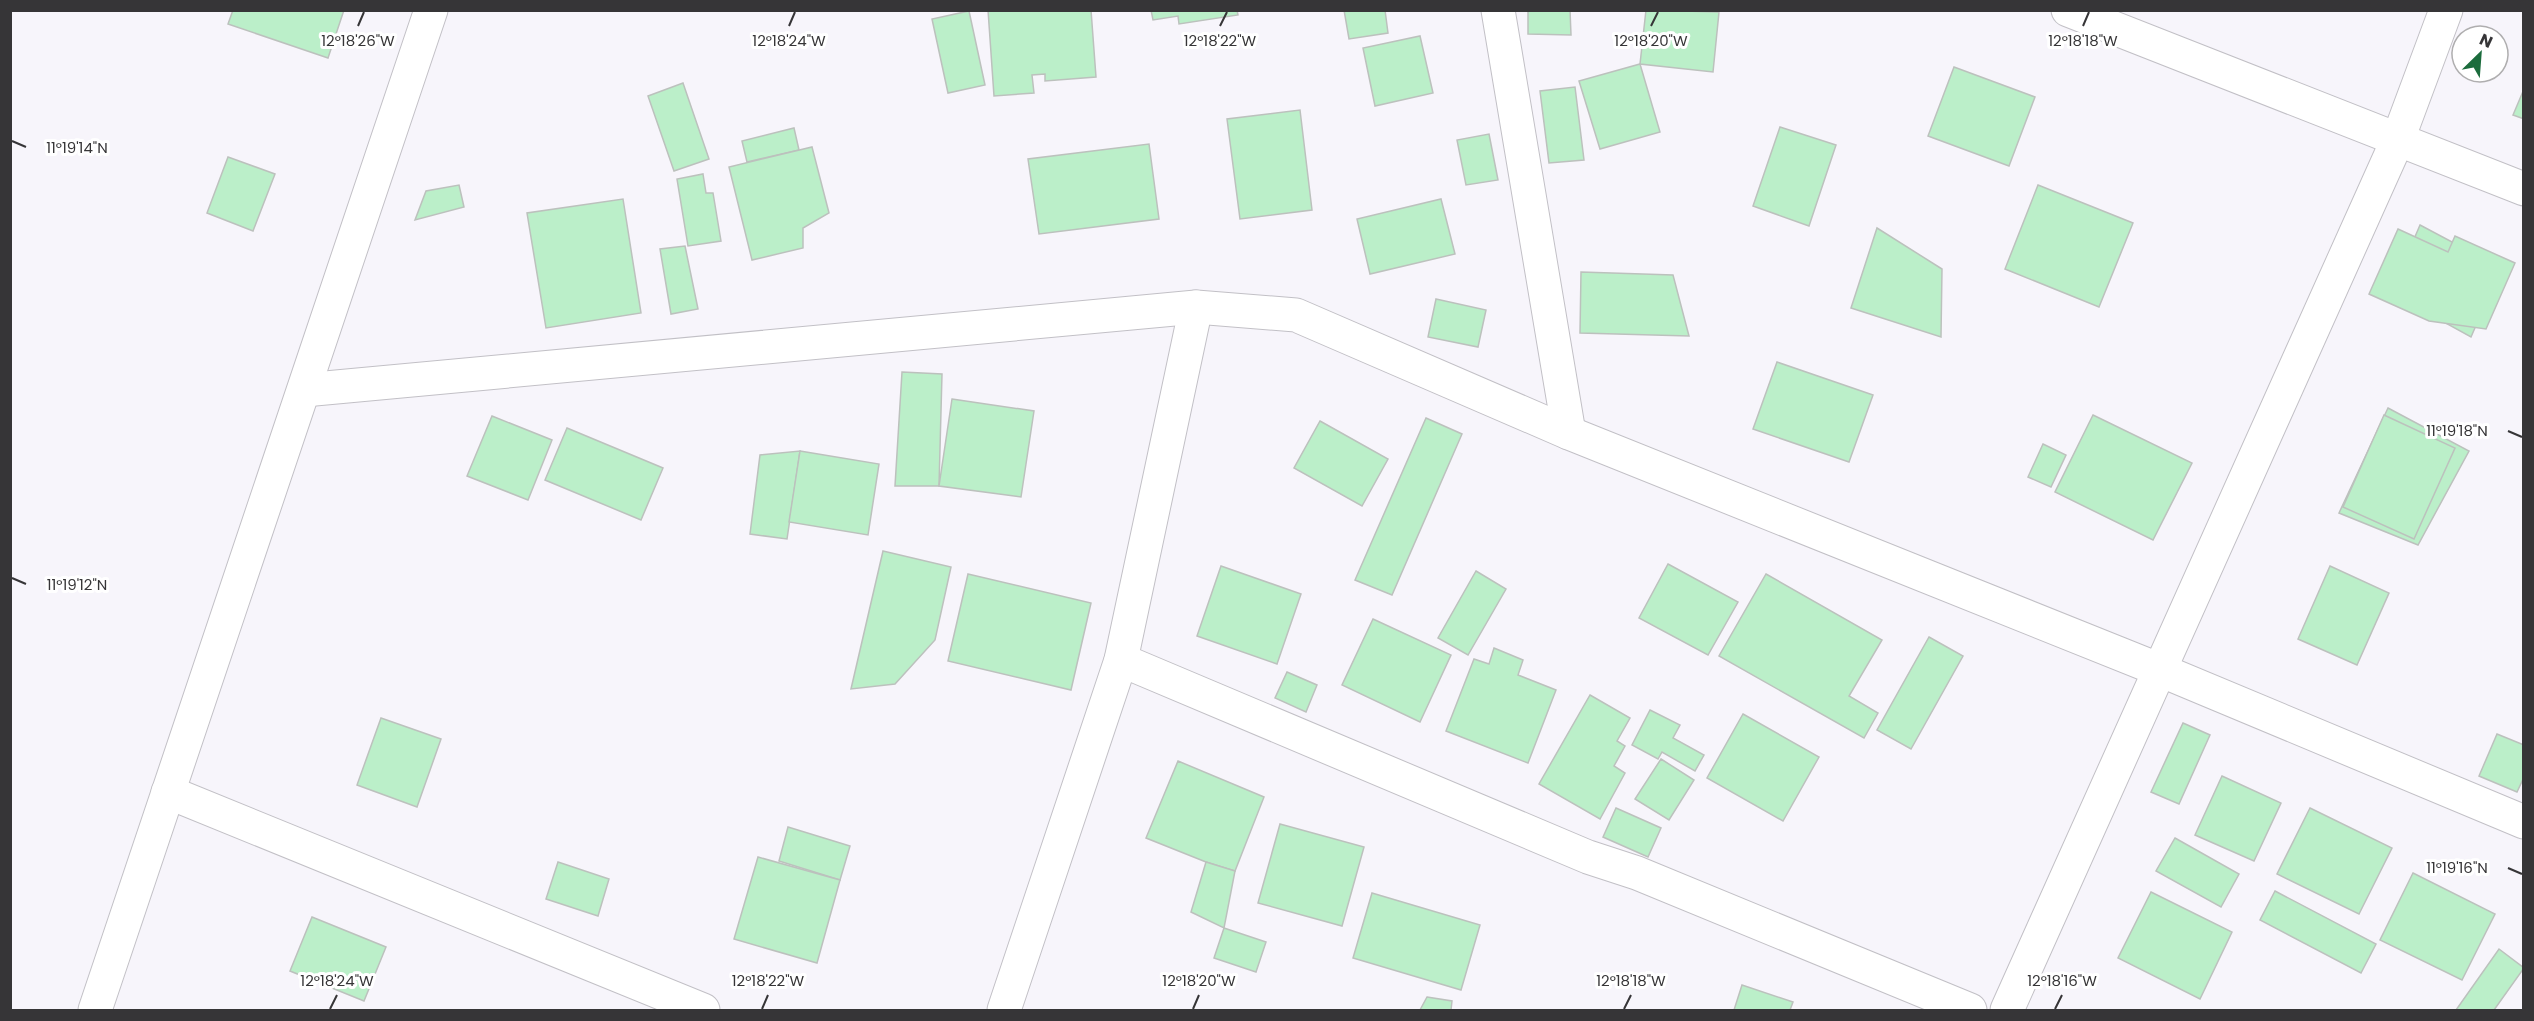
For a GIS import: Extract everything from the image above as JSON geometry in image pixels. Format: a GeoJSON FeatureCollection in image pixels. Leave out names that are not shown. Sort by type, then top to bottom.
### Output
{"type":"FeatureCollection","features":[{"type":"Feature","properties":{"kind":"street"},"geometry":{"type":"LineString","coordinates":[[94,1011],[431,10]]}},
{"type":"Feature","properties":{"kind":"street"},"geometry":{"type":"LineString","coordinates":[[1498,10],[1569,433]]}},
{"type":"Feature","properties":{"kind":"street"},"geometry":{"type":"LineString","coordinates":[[2068,10],[2523,189]]}},
{"type":"Feature","properties":{"kind":"street"},"geometry":{"type":"LineString","coordinates":[[2007,1011],[2398,139],[2446,10]]}},
{"type":"Feature","properties":{"kind":"street"},"geometry":{"type":"LineString","coordinates":[[304,390],[1196,307],[1296,315],[1569,433],[2160,670],[2523,822]]}},
{"type":"Feature","properties":{"kind":"street"},"geometry":{"type":"LineString","coordinates":[[1004,1011],[1121,660],[1196,307]]}},
{"type":"Feature","properties":{"kind":"street"},"geometry":{"type":"LineString","coordinates":[[1121,660],[1588,857],[1637,873],[1970,1011]]}},
{"type":"Feature","properties":{"kind":"street"},"geometry":{"type":"LineString","coordinates":[[168,792],[703,1011]]}},
{"type":"Feature","properties":{"kind":"building"},"geometry":{"type":"Polygon","coordinates":[[[233,10],[344,10],[328,58],[228,24],[233,10]]]}},
{"type":"Feature","properties":{"kind":"building"},"geometry":{"type":"Polygon","coordinates":[[[988,10],[1091,10],[1096,77],[1045,81],[1045,74],[1032,75],[1034,93],[994,96],[988,10]]]}},
{"type":"Feature","properties":{"kind":"building"},"geometry":{"type":"Polygon","coordinates":[[[1151,10],[1237,10],[1238,15],[1179,24],[1178,16],[1153,20],[1151,10]]]}},
{"type":"Feature","properties":{"kind":"building"},"geometry":{"type":"Polygon","coordinates":[[[1344,10],[1385,10],[1388,33],[1349,39],[1344,10]]]}},
{"type":"Feature","properties":{"kind":"building"},"geometry":{"type":"Polygon","coordinates":[[[1528,10],[1570,10],[1571,35],[1528,34],[1528,10]]]}},
{"type":"Feature","properties":{"kind":"building"},"geometry":{"type":"Polygon","coordinates":[[[1646,10],[1719,12],[1713,72],[1640,64],[1646,10]]]}},
{"type":"Feature","properties":{"kind":"building"},"geometry":{"type":"Polygon","coordinates":[[[969,11],[985,85],[948,93],[932,19],[969,11]]]}},
{"type":"Feature","properties":{"kind":"building"},"geometry":{"type":"Polygon","coordinates":[[[1420,36],[1433,93],[1375,106],[1363,48],[1420,36]]]}},
{"type":"Feature","properties":{"kind":"building"},"geometry":{"type":"Polygon","coordinates":[[[1640,64],[1660,132],[1600,149],[1579,81],[1640,64]]]}},
{"type":"Feature","properties":{"kind":"building"},"geometry":{"type":"Polygon","coordinates":[[[1954,67],[2035,97],[2009,166],[1928,136],[1954,67]]]}},
{"type":"Feature","properties":{"kind":"building"},"geometry":{"type":"Polygon","coordinates":[[[683,83],[709,159],[674,171],[648,96],[683,83]]]}},
{"type":"Feature","properties":{"kind":"building"},"geometry":{"type":"Polygon","coordinates":[[[1575,87],[1584,160],[1549,163],[1540,91],[1575,87]]]}},
{"type":"Feature","properties":{"kind":"building"},"geometry":{"type":"Polygon","coordinates":[[[2524,89],[2524,119],[2513,115],[2524,89]]]}},
{"type":"Feature","properties":{"kind":"building"},"geometry":{"type":"Polygon","coordinates":[[[1300,110],[1312,210],[1240,219],[1227,119],[1300,110]]]}},
{"type":"Feature","properties":{"kind":"building"},"geometry":{"type":"Polygon","coordinates":[[[1780,127],[1836,145],[1809,226],[1753,206],[1780,127]]]}},
{"type":"Feature","properties":{"kind":"building"},"geometry":{"type":"Polygon","coordinates":[[[794,128],[799,150],[747,162],[742,141],[794,128]]]}},
{"type":"Feature","properties":{"kind":"building"},"geometry":{"type":"Polygon","coordinates":[[[1489,134],[1498,180],[1466,185],[1457,140],[1489,134]]]}},
{"type":"Feature","properties":{"kind":"building"},"geometry":{"type":"Polygon","coordinates":[[[1149,144],[1159,219],[1039,234],[1028,159],[1149,144]]]}},
{"type":"Feature","properties":{"kind":"building"},"geometry":{"type":"Polygon","coordinates":[[[812,147],[829,213],[803,228],[803,248],[752,260],[729,167],[812,147]]]}},
{"type":"Feature","properties":{"kind":"building"},"geometry":{"type":"Polygon","coordinates":[[[228,157],[275,174],[253,231],[207,213],[228,157]]]}},
{"type":"Feature","properties":{"kind":"building"},"geometry":{"type":"Polygon","coordinates":[[[703,174],[706,193],[713,193],[721,241],[688,246],[677,179],[703,174]]]}},
{"type":"Feature","properties":{"kind":"building"},"geometry":{"type":"Polygon","coordinates":[[[459,185],[464,207],[415,220],[426,191],[459,185]]]}},
{"type":"Feature","properties":{"kind":"building"},"geometry":{"type":"Polygon","coordinates":[[[2038,185],[2133,223],[2099,307],[2005,269],[2038,185]]]}},
{"type":"Feature","properties":{"kind":"building"},"geometry":{"type":"Polygon","coordinates":[[[623,199],[641,313],[546,328],[527,213],[623,199]]]}},
{"type":"Feature","properties":{"kind":"building"},"geometry":{"type":"Polygon","coordinates":[[[1441,199],[1455,254],[1370,274],[1357,219],[1441,199]]]}},
{"type":"Feature","properties":{"kind":"building"},"geometry":{"type":"Polygon","coordinates":[[[2420,225],[2501,268],[2471,337],[2391,293],[2420,225]]]}},
{"type":"Feature","properties":{"kind":"building"},"geometry":{"type":"Polygon","coordinates":[[[1877,228],[1942,269],[1941,337],[1851,308],[1877,228]]]}},
{"type":"Feature","properties":{"kind":"building"},"geometry":{"type":"Polygon","coordinates":[[[2398,229],[2448,252],[2455,236],[2515,263],[2486,329],[2429,321],[2369,294],[2398,229]]]}},
{"type":"Feature","properties":{"kind":"building"},"geometry":{"type":"Polygon","coordinates":[[[685,246],[698,309],[671,314],[660,249],[685,246]]]}},
{"type":"Feature","properties":{"kind":"building"},"geometry":{"type":"Polygon","coordinates":[[[1581,272],[1673,275],[1689,336],[1580,333],[1581,272]]]}},
{"type":"Feature","properties":{"kind":"building"},"geometry":{"type":"Polygon","coordinates":[[[1436,299],[1486,310],[1478,347],[1428,337],[1436,299]]]}},
{"type":"Feature","properties":{"kind":"building"},"geometry":{"type":"Polygon","coordinates":[[[1777,362],[1873,395],[1849,462],[1753,429],[1777,362]]]}},
{"type":"Feature","properties":{"kind":"building"},"geometry":{"type":"Polygon","coordinates":[[[902,372],[942,374],[939,486],[895,486],[902,372]]]}},
{"type":"Feature","properties":{"kind":"building"},"geometry":{"type":"Polygon","coordinates":[[[952,399],[1034,411],[1021,497],[939,486],[952,399]]]}},
{"type":"Feature","properties":{"kind":"building"},"geometry":{"type":"Polygon","coordinates":[[[2388,408],[2469,451],[2418,545],[2339,513],[2388,408]]]}},
{"type":"Feature","properties":{"kind":"building"},"geometry":{"type":"Polygon","coordinates":[[[2093,415],[2192,463],[2153,540],[2055,492],[2093,415]]]}},
{"type":"Feature","properties":{"kind":"building"},"geometry":{"type":"Polygon","coordinates":[[[2384,415],[2455,448],[2414,539],[2343,507],[2384,415]]]}},
{"type":"Feature","properties":{"kind":"building"},"geometry":{"type":"Polygon","coordinates":[[[492,416],[552,440],[528,500],[467,476],[492,416]]]}},
{"type":"Feature","properties":{"kind":"building"},"geometry":{"type":"Polygon","coordinates":[[[1426,418],[1462,434],[1392,595],[1355,580],[1426,418]]]}},
{"type":"Feature","properties":{"kind":"building"},"geometry":{"type":"Polygon","coordinates":[[[1320,421],[1388,459],[1362,506],[1294,468],[1320,421]]]}},
{"type":"Feature","properties":{"kind":"building"},"geometry":{"type":"Polygon","coordinates":[[[567,428],[663,468],[641,520],[545,480],[567,428]]]}},
{"type":"Feature","properties":{"kind":"building"},"geometry":{"type":"Polygon","coordinates":[[[2043,444],[2066,455],[2051,487],[2028,477],[2043,444]]]}},
{"type":"Feature","properties":{"kind":"building"},"geometry":{"type":"Polygon","coordinates":[[[800,451],[787,539],[750,534],[760,455],[800,451]]]}},
{"type":"Feature","properties":{"kind":"building"},"geometry":{"type":"Polygon","coordinates":[[[800,451],[879,464],[868,535],[789,522],[800,451]]]}},
{"type":"Feature","properties":{"kind":"building"},"geometry":{"type":"Polygon","coordinates":[[[883,551],[951,567],[935,640],[895,684],[851,689],[883,551]]]}},
{"type":"Feature","properties":{"kind":"building"},"geometry":{"type":"Polygon","coordinates":[[[1668,564],[1738,602],[1708,655],[1639,618],[1668,564]]]}},
{"type":"Feature","properties":{"kind":"building"},"geometry":{"type":"Polygon","coordinates":[[[1221,566],[1301,594],[1277,664],[1197,636],[1221,566]]]}},
{"type":"Feature","properties":{"kind":"building"},"geometry":{"type":"Polygon","coordinates":[[[2330,566],[2389,593],[2357,665],[2298,639],[2330,566]]]}},
{"type":"Feature","properties":{"kind":"building"},"geometry":{"type":"Polygon","coordinates":[[[1476,571],[1506,589],[1468,655],[1438,638],[1476,571]]]}},
{"type":"Feature","properties":{"kind":"building"},"geometry":{"type":"Polygon","coordinates":[[[968,574],[1091,603],[1071,690],[948,661],[968,574]]]}},
{"type":"Feature","properties":{"kind":"building"},"geometry":{"type":"Polygon","coordinates":[[[1766,574],[1882,640],[1849,696],[1878,713],[1864,738],[1719,656],[1766,574]]]}},
{"type":"Feature","properties":{"kind":"building"},"geometry":{"type":"Polygon","coordinates":[[[1373,619],[1451,655],[1420,722],[1342,685],[1373,619]]]}},
{"type":"Feature","properties":{"kind":"building"},"geometry":{"type":"Polygon","coordinates":[[[1929,637],[1963,656],[1911,749],[1877,730],[1929,637]]]}},
{"type":"Feature","properties":{"kind":"building"},"geometry":{"type":"Polygon","coordinates":[[[1494,648],[1523,660],[1518,675],[1556,690],[1528,763],[1446,731],[1474,659],[1489,664],[1494,648]]]}},
{"type":"Feature","properties":{"kind":"building"},"geometry":{"type":"Polygon","coordinates":[[[1287,672],[1317,685],[1306,712],[1275,698],[1287,672]]]}},
{"type":"Feature","properties":{"kind":"building"},"geometry":{"type":"Polygon","coordinates":[[[1590,695],[1630,718],[1617,741],[1625,746],[1614,766],[1625,773],[1600,819],[1539,784],[1590,695]]]}},
{"type":"Feature","properties":{"kind":"building"},"geometry":{"type":"Polygon","coordinates":[[[1650,710],[1680,725],[1673,738],[1704,755],[1695,771],[1662,752],[1658,759],[1632,745],[1650,710]]]}},
{"type":"Feature","properties":{"kind":"building"},"geometry":{"type":"Polygon","coordinates":[[[1743,714],[1819,757],[1783,821],[1707,778],[1743,714]]]}},
{"type":"Feature","properties":{"kind":"building"},"geometry":{"type":"Polygon","coordinates":[[[381,718],[441,739],[417,807],[357,785],[381,718]]]}},
{"type":"Feature","properties":{"kind":"building"},"geometry":{"type":"Polygon","coordinates":[[[2183,723],[2210,735],[2179,804],[2151,792],[2183,723]]]}},
{"type":"Feature","properties":{"kind":"building"},"geometry":{"type":"Polygon","coordinates":[[[2497,734],[2524,745],[2524,777],[2517,792],[2479,776],[2497,734]]]}},
{"type":"Feature","properties":{"kind":"building"},"geometry":{"type":"Polygon","coordinates":[[[1661,759],[1694,780],[1669,820],[1635,799],[1661,759]]]}},
{"type":"Feature","properties":{"kind":"building"},"geometry":{"type":"Polygon","coordinates":[[[1178,761],[1264,797],[1235,871],[1146,838],[1178,761]]]}},
{"type":"Feature","properties":{"kind":"building"},"geometry":{"type":"Polygon","coordinates":[[[2222,776],[2281,803],[2254,861],[2195,835],[2222,776]]]}},
{"type":"Feature","properties":{"kind":"building"},"geometry":{"type":"Polygon","coordinates":[[[1616,808],[1661,828],[1648,857],[1603,837],[1616,808]]]}},
{"type":"Feature","properties":{"kind":"building"},"geometry":{"type":"Polygon","coordinates":[[[2310,808],[2392,848],[2359,914],[2277,874],[2310,808]]]}},
{"type":"Feature","properties":{"kind":"building"},"geometry":{"type":"Polygon","coordinates":[[[1280,824],[1364,847],[1342,926],[1258,903],[1280,824]]]}},
{"type":"Feature","properties":{"kind":"building"},"geometry":{"type":"Polygon","coordinates":[[[788,827],[850,846],[840,880],[779,861],[788,827]]]}},
{"type":"Feature","properties":{"kind":"building"},"geometry":{"type":"Polygon","coordinates":[[[2175,838],[2239,874],[2221,907],[2156,871],[2175,838]]]}},
{"type":"Feature","properties":{"kind":"building"},"geometry":{"type":"Polygon","coordinates":[[[758,857],[840,880],[817,963],[734,939],[758,857]]]}},
{"type":"Feature","properties":{"kind":"building"},"geometry":{"type":"Polygon","coordinates":[[[558,862],[609,879],[598,916],[546,899],[558,862]]]}},
{"type":"Feature","properties":{"kind":"building"},"geometry":{"type":"Polygon","coordinates":[[[1206,862],[1235,871],[1224,928],[1191,912],[1206,862]]]}},
{"type":"Feature","properties":{"kind":"building"},"geometry":{"type":"Polygon","coordinates":[[[2413,873],[2495,914],[2462,980],[2380,940],[2413,873]]]}},
{"type":"Feature","properties":{"kind":"building"},"geometry":{"type":"Polygon","coordinates":[[[2275,891],[2376,944],[2361,973],[2260,920],[2275,891]]]}},
{"type":"Feature","properties":{"kind":"building"},"geometry":{"type":"Polygon","coordinates":[[[2151,892],[2232,932],[2200,999],[2118,958],[2151,892]]]}},
{"type":"Feature","properties":{"kind":"building"},"geometry":{"type":"Polygon","coordinates":[[[1372,893],[1480,925],[1461,990],[1353,958],[1372,893]]]}},
{"type":"Feature","properties":{"kind":"building"},"geometry":{"type":"Polygon","coordinates":[[[312,917],[386,947],[364,1001],[290,971],[312,917]]]}},
{"type":"Feature","properties":{"kind":"building"},"geometry":{"type":"Polygon","coordinates":[[[1224,928],[1266,942],[1256,972],[1214,958],[1224,928]]]}},
{"type":"Feature","properties":{"kind":"building"},"geometry":{"type":"Polygon","coordinates":[[[2499,949],[2524,968],[2494,1010],[2456,1010],[2499,949]]]}},
{"type":"Feature","properties":{"kind":"building"},"geometry":{"type":"Polygon","coordinates":[[[1742,985],[1793,1002],[1790,1010],[1734,1010],[1742,985]]]}},
{"type":"Feature","properties":{"kind":"building"},"geometry":{"type":"Polygon","coordinates":[[[1427,997],[1452,1001],[1451,1010],[1420,1010],[1427,997]]]}}]}
